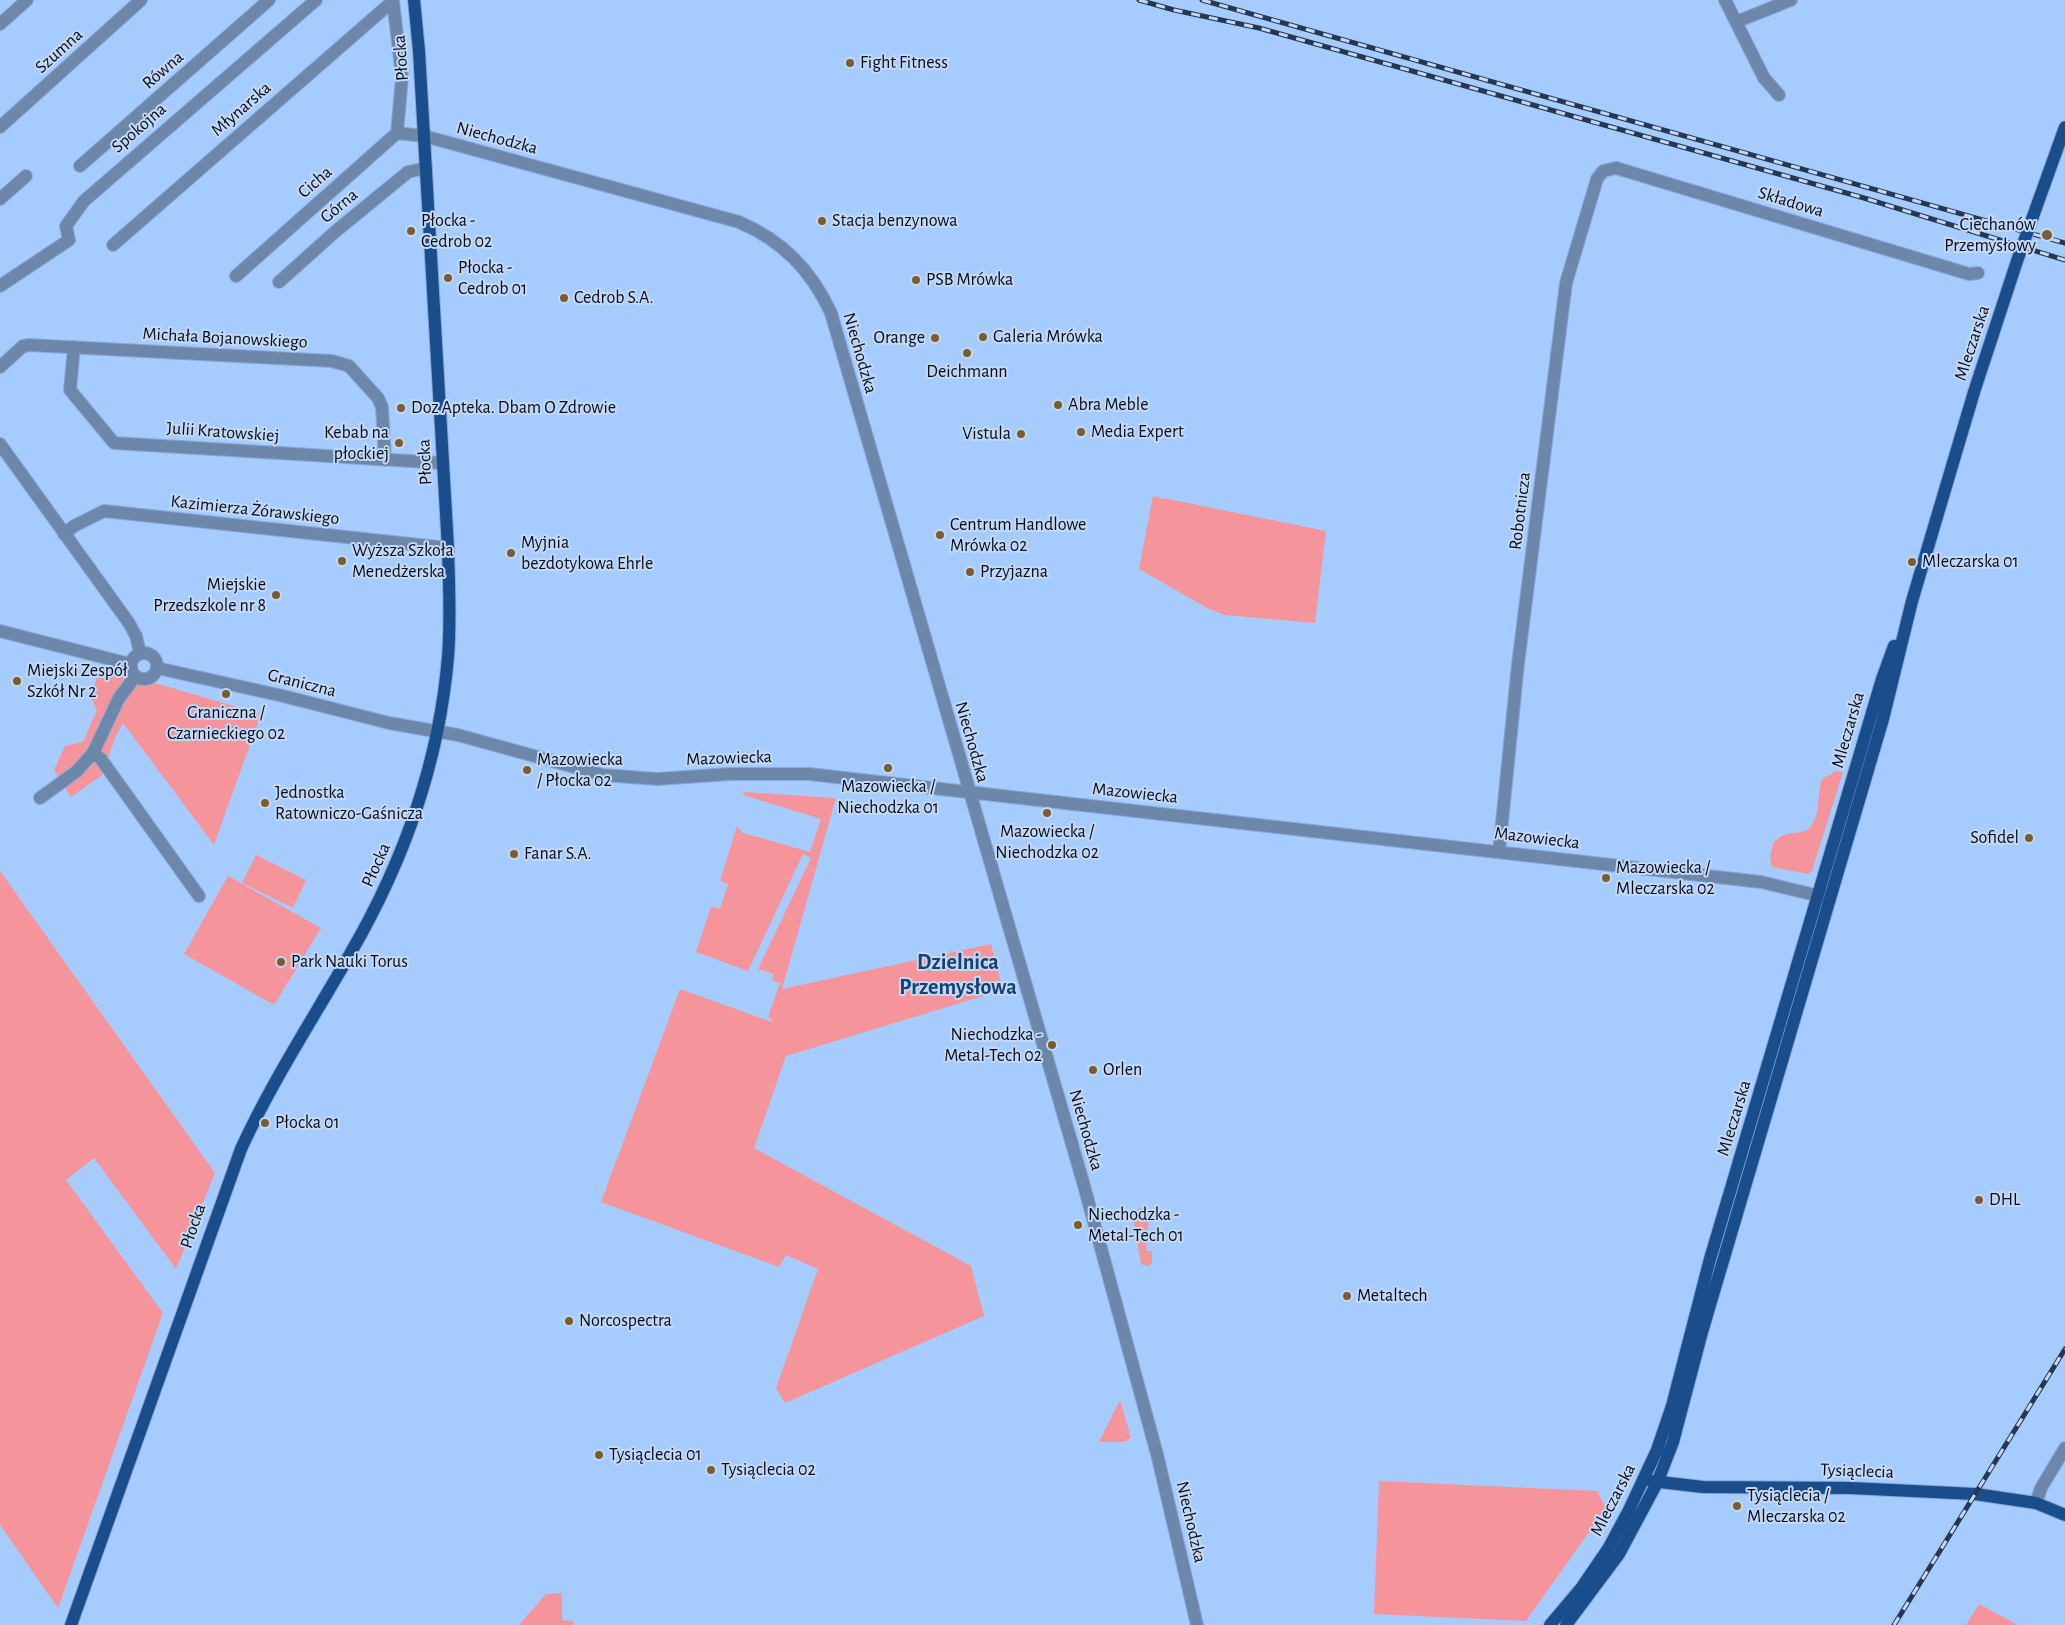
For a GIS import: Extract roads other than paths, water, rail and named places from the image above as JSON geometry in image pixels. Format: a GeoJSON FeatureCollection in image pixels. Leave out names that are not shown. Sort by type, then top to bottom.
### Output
{"type":"FeatureCollection","features":[{"type":"Feature","properties":{"kind":"main road","name":"Płocka"},"geometry":{"type":"LineString","coordinates":[[71,1625],[240,1149],[271,1086],[351,953],[398,861],[428,770],[437,732],[448,658],[450,619],[448,548],[426,168],[414,0]]}},
{"type":"Feature","properties":{"kind":"main road","name":"Mleczarska"},"geometry":{"type":"LineString","coordinates":[[1550,1625],[1582,1587],[1608,1549],[1644,1478],[1672,1406],[1710,1260],[1824,897],[1883,719],[1912,601],[1974,392],[2017,261],[2065,127]]}},
{"type":"Feature","properties":{"kind":"main road","name":"Mleczarska"},"geometry":{"type":"LineString","coordinates":[[1566,1625],[1619,1554],[1657,1483],[1684,1409],[1705,1324],[1824,897]]}},
{"type":"Feature","properties":{"kind":"main road","name":"Tysiąclecia"},"geometry":{"type":"LineString","coordinates":[[1644,1478],[1657,1483],[1703,1486],[1850,1488],[1975,1494],[2036,1503],[2065,1515]]}},
{"type":"Feature","properties":{"kind":"street"},"geometry":{"type":"LineString","coordinates":[[0,24],[27,0]]}},
{"type":"Feature","properties":{"kind":"street","name":"Szumna"},"geometry":{"type":"LineString","coordinates":[[0,127],[141,0]]}},
{"type":"Feature","properties":{"kind":"street","name":"Równa"},"geometry":{"type":"LineString","coordinates":[[80,166],[270,0]]}},
{"type":"Feature","properties":{"kind":"street","name":"Spokojna"},"geometry":{"type":"LineString","coordinates":[[0,286],[69,240],[66,226],[84,201],[316,0]]}},
{"type":"Feature","properties":{"kind":"street"},"geometry":{"type":"LineString","coordinates":[[1725,0],[1764,78],[1779,95]]}},
{"type":"Feature","properties":{"kind":"street"},"geometry":{"type":"LineString","coordinates":[[1736,22],[1791,0]]}},
{"type":"Feature","properties":{"kind":"street"},"geometry":{"type":"LineString","coordinates":[[393,1],[402,77],[397,132],[424,136]]}},
{"type":"Feature","properties":{"kind":"street","name":"Młynarska"},"geometry":{"type":"LineString","coordinates":[[113,245],[393,1]]}},
{"type":"Feature","properties":{"kind":"street","name":"Cicha"},"geometry":{"type":"LineString","coordinates":[[236,276],[397,132]]}},
{"type":"Feature","properties":{"kind":"street","name":"Niechodzka"},"geometry":{"type":"LineString","coordinates":[[424,136],[739,222],[771,238],[801,263],[820,290],[831,314],[1082,1182],[1158,1458],[1197,1625]]}},
{"type":"Feature","properties":{"kind":"street","name":"Górna"},"geometry":{"type":"LineString","coordinates":[[280,282],[336,231],[408,172],[426,168]]}},
{"type":"Feature","properties":{"kind":"street","name":"Składowa"},"geometry":{"type":"LineString","coordinates":[[1597,179],[1603,171],[1616,168],[1969,274],[1978,273]]}},
{"type":"Feature","properties":{"kind":"street"},"geometry":{"type":"LineString","coordinates":[[0,199],[26,176]]}},
{"type":"Feature","properties":{"kind":"street","name":"Robotnicza"},"geometry":{"type":"LineString","coordinates":[[1499,852],[1518,664],[1566,283],[1597,179]]}},
{"type":"Feature","properties":{"kind":"street","name":"Michała Bojanowskiego"},"geometry":{"type":"LineString","coordinates":[[0,367],[23,346],[74,347],[332,362],[349,366],[378,398],[382,407],[385,460]]}},
{"type":"Feature","properties":{"kind":"street","name":"Julii Kratowskiej"},"geometry":{"type":"LineString","coordinates":[[74,347],[70,390],[114,443],[443,463]]}},
{"type":"Feature","properties":{"kind":"street"},"geometry":{"type":"LineString","coordinates":[[0,444],[129,623],[136,636],[140,653]]}},
{"type":"Feature","properties":{"kind":"street","name":"Kazimierza Żórawskiego"},"geometry":{"type":"LineString","coordinates":[[64,534],[74,526],[104,511],[448,548]]}},
{"type":"Feature","properties":{"kind":"street"},"geometry":{"type":"LineString","coordinates":[[0,631],[130,664]]}},
{"type":"Feature","properties":{"kind":"street"},"geometry":{"type":"LineString","coordinates":[[130,664],[134,657],[140,653],[146,653],[154,657],[157,668],[155,674],[148,679],[135,677]]}},
{"type":"Feature","properties":{"kind":"street"},"geometry":{"type":"LineString","coordinates":[[130,664],[135,677]]}},
{"type":"Feature","properties":{"kind":"street","name":"Graniczna"},"geometry":{"type":"LineString","coordinates":[[157,668],[437,732]]}},
{"type":"Feature","properties":{"kind":"street"},"geometry":{"type":"LineString","coordinates":[[40,798],[77,771],[94,752],[119,698],[135,677]]}},
{"type":"Feature","properties":{"kind":"street","name":"Mazowiecka"},"geometry":{"type":"LineString","coordinates":[[437,732],[458,735],[603,775],[657,779],[730,774],[809,774],[1761,882],[1824,897]]}},
{"type":"Feature","properties":{"kind":"street"},"geometry":{"type":"LineString","coordinates":[[94,752],[101,759],[199,896]]}},
{"type":"Feature","properties":{"kind":"street"},"geometry":{"type":"LineString","coordinates":[[2036,1503],[2041,1488],[2065,1448]]}},
{"type":"Feature","properties":{"kind":"railway"},"geometry":{"type":"LineString","coordinates":[[1139,0],[1174,10],[1259,28],[1864,198],[2065,260]]}},
{"type":"Feature","properties":{"kind":"railway"},"geometry":{"type":"LineString","coordinates":[[1202,0],[2065,243]]}},
{"type":"Feature","properties":{"kind":"railway"},"geometry":{"type":"LineString","coordinates":[[1894,1625],[2065,1349]]}},
{"type":"Feature","properties":{"kind":"place","name":"Fight Fitness"},"geometry":{"type":"Point","coordinates":[850,63]}},
{"type":"Feature","properties":{"kind":"place","name":"Stacja benzynowa"},"geometry":{"type":"Point","coordinates":[822,221]}},
{"type":"Feature","properties":{"kind":"place","name":"Płocka - Cedrob 02"},"geometry":{"type":"Point","coordinates":[411,231]}},
{"type":"Feature","properties":{"kind":"place","name":"Ciechanów Przemysłowy"},"geometry":{"type":"Point","coordinates":[2047,235]}},
{"type":"Feature","properties":{"kind":"place","name":"Płocka - Cedrob 01"},"geometry":{"type":"Point","coordinates":[448,278]}},
{"type":"Feature","properties":{"kind":"place","name":"PSB Mrówka"},"geometry":{"type":"Point","coordinates":[916,280]}},
{"type":"Feature","properties":{"kind":"place","name":"Cedrob S.A."},"geometry":{"type":"Point","coordinates":[564,298]}},
{"type":"Feature","properties":{"kind":"place","name":"Galeria Mrówka"},"geometry":{"type":"Point","coordinates":[983,337]}},
{"type":"Feature","properties":{"kind":"place","name":"Orange"},"geometry":{"type":"Point","coordinates":[935,338]}},
{"type":"Feature","properties":{"kind":"place","name":"Deichmann"},"geometry":{"type":"Point","coordinates":[967,353]}},
{"type":"Feature","properties":{"kind":"place","name":"Abra Meble"},"geometry":{"type":"Point","coordinates":[1058,405]}},
{"type":"Feature","properties":{"kind":"place","name":"Doz Apteka. Dbam O Zdrowie"},"geometry":{"type":"Point","coordinates":[401,408]}},
{"type":"Feature","properties":{"kind":"place","name":"Media Expert"},"geometry":{"type":"Point","coordinates":[1081,432]}},
{"type":"Feature","properties":{"kind":"place","name":"Vistula"},"geometry":{"type":"Point","coordinates":[1021,434]}},
{"type":"Feature","properties":{"kind":"place","name":"Kebab na płockiej"},"geometry":{"type":"Point","coordinates":[399,443]}},
{"type":"Feature","properties":{"kind":"place","name":"Centrum Handlowe Mrówka 02"},"geometry":{"type":"Point","coordinates":[940,535]}},
{"type":"Feature","properties":{"kind":"place","name":"Myjnia bezdotykowa Ehrle"},"geometry":{"type":"Point","coordinates":[511,553]}},
{"type":"Feature","properties":{"kind":"place","name":"Wyższa Szkoła Menedżerska"},"geometry":{"type":"Point","coordinates":[342,561]}},
{"type":"Feature","properties":{"kind":"place","name":"Mleczarska 01"},"geometry":{"type":"Point","coordinates":[1912,562]}},
{"type":"Feature","properties":{"kind":"place","name":"Przyjazna"},"geometry":{"type":"Point","coordinates":[970,572]}},
{"type":"Feature","properties":{"kind":"place","name":"Miejskie Przedszkole nr 8"},"geometry":{"type":"Point","coordinates":[276,595]}},
{"type":"Feature","properties":{"kind":"place","name":"Miejski Zespół Szkół Nr 2"},"geometry":{"type":"Point","coordinates":[17,681]}},
{"type":"Feature","properties":{"kind":"place","name":"Graniczna / Czarnieckiego 02"},"geometry":{"type":"Point","coordinates":[226,694]}},
{"type":"Feature","properties":{"kind":"place","name":"Mazowiecka / Niechodzka 01"},"geometry":{"type":"Point","coordinates":[888,768]}},
{"type":"Feature","properties":{"kind":"place","name":"Mazowiecka / Płocka 02"},"geometry":{"type":"Point","coordinates":[527,770]}},
{"type":"Feature","properties":{"kind":"place","name":"Jednostka Ratowniczo-Gaśnicza"},"geometry":{"type":"Point","coordinates":[265,803]}},
{"type":"Feature","properties":{"kind":"place","name":"Mazowiecka / Niechodzka 02"},"geometry":{"type":"Point","coordinates":[1047,813]}},
{"type":"Feature","properties":{"kind":"place","name":"Sofidel"},"geometry":{"type":"Point","coordinates":[2029,838]}},
{"type":"Feature","properties":{"kind":"place","name":"Fanar S.A."},"geometry":{"type":"Point","coordinates":[514,854]}},
{"type":"Feature","properties":{"kind":"place","name":"Mazowiecka / Mleczarska 02"},"geometry":{"type":"Point","coordinates":[1606,878]}},
{"type":"Feature","properties":{"kind":"place","name":"Park Nauki Torus"},"geometry":{"type":"Point","coordinates":[281,962]}},
{"type":"Feature","properties":{"kind":"place","name":"Niechodzka - Metal-Tech 02"},"geometry":{"type":"Point","coordinates":[1052,1045]}},
{"type":"Feature","properties":{"kind":"place","name":"Orlen"},"geometry":{"type":"Point","coordinates":[1093,1070]}},
{"type":"Feature","properties":{"kind":"place","name":"Płocka 01"},"geometry":{"type":"Point","coordinates":[265,1123]}},
{"type":"Feature","properties":{"kind":"place","name":"DHL"},"geometry":{"type":"Point","coordinates":[1979,1200]}},
{"type":"Feature","properties":{"kind":"place","name":"Niechodzka - Metal-Tech 01"},"geometry":{"type":"Point","coordinates":[1078,1225]}},
{"type":"Feature","properties":{"kind":"place","name":"Metaltech"},"geometry":{"type":"Point","coordinates":[1347,1296]}},
{"type":"Feature","properties":{"kind":"place","name":"Norcospectra"},"geometry":{"type":"Point","coordinates":[569,1321]}},
{"type":"Feature","properties":{"kind":"place","name":"Tysiąclecia 01"},"geometry":{"type":"Point","coordinates":[599,1455]}},
{"type":"Feature","properties":{"kind":"place","name":"Tysiąclecia 02"},"geometry":{"type":"Point","coordinates":[711,1470]}},
{"type":"Feature","properties":{"kind":"place","name":"Tysiąclecia / Mleczarska 02"},"geometry":{"type":"Point","coordinates":[1737,1506]}},
{"type":"Feature","properties":{"kind":"district","name":"Dzielnica Przemysłowa"},"geometry":{"type":"Point","coordinates":[958,974]}}]}
